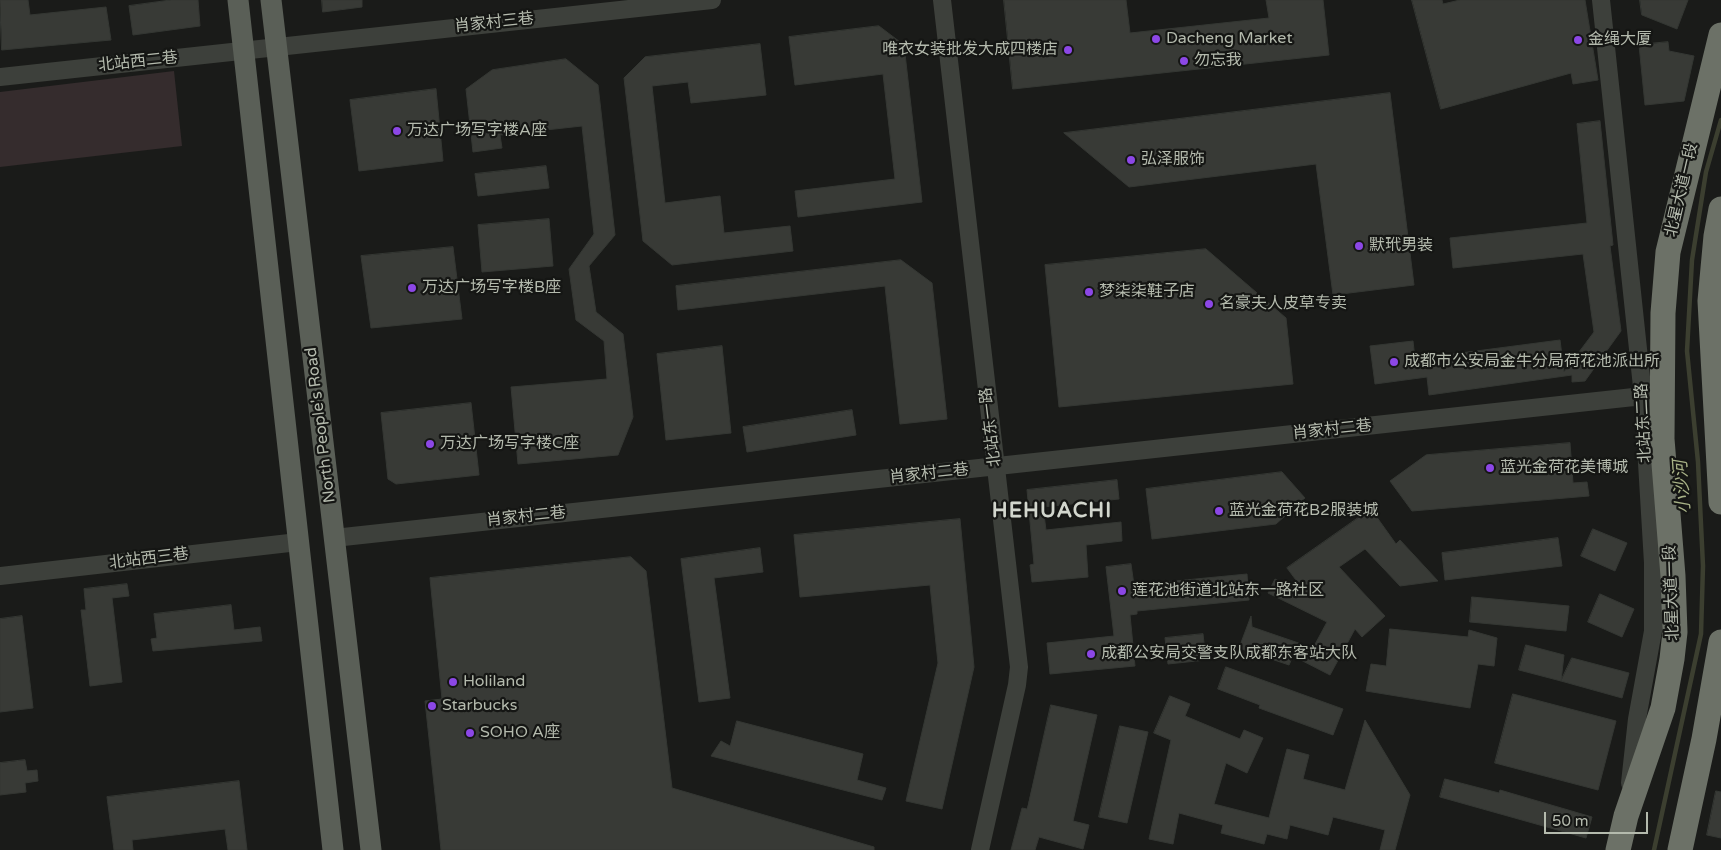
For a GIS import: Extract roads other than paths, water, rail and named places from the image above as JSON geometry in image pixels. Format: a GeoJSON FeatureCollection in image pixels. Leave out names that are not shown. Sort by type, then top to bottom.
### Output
{"type":"FeatureCollection","features":[{"type":"Feature","properties":{"kind":"highway","name":"北星大道一段"},"geometry":{"type":"LineString","coordinates":[[1618,850],[1626,816],[1663,708],[1675,632],[1674,576],[1662,439],[1663,313],[1668,252],[1721,35]]}},
{"type":"Feature","properties":{"kind":"highway"},"geometry":{"type":"LineString","coordinates":[[1721,209],[1716,236],[1710,302],[1721,502]]}},
{"type":"Feature","properties":{"kind":"highway"},"geometry":{"type":"LineString","coordinates":[[1680,850],[1704,739],[1721,642]]}},
{"type":"Feature","properties":{"kind":"main road"},"geometry":{"type":"LineString","coordinates":[[238,0],[333,850]]}},
{"type":"Feature","properties":{"kind":"main road","name":"North People's Road"},"geometry":{"type":"LineString","coordinates":[[271,0],[370,850]]}},
{"type":"Feature","properties":{"kind":"street","name":"肖家村三巷"},"geometry":{"type":"LineString","coordinates":[[276,47],[712,0]]}},
{"type":"Feature","properties":{"kind":"street","name":"北站东一路"},"geometry":{"type":"LineString","coordinates":[[942,0],[1019,667],[1017,686],[980,850]]}},
{"type":"Feature","properties":{"kind":"street","name":"北站东二路"},"geometry":{"type":"LineString","coordinates":[[1601,0],[1643,396],[1653,563],[1653,615],[1650,652],[1637,719],[1626,816]]}},
{"type":"Feature","properties":{"kind":"street","name":"北站西二巷"},"geometry":{"type":"LineString","coordinates":[[0,77],[276,47]]}},
{"type":"Feature","properties":{"kind":"street"},"geometry":{"type":"LineString","coordinates":[[1721,256],[1717,314],[1721,361]]}},
{"type":"Feature","properties":{"kind":"street","name":"肖家村二巷"},"geometry":{"type":"LineString","coordinates":[[334,538],[1643,396]]}},
{"type":"Feature","properties":{"kind":"street","name":"北站西三巷"},"geometry":{"type":"LineString","coordinates":[[0,576],[298,542]]}},
{"type":"Feature","properties":{"kind":"street"},"geometry":{"type":"LineString","coordinates":[[1689,850],[1721,698]]}},
{"type":"Feature","properties":{"kind":"waterway","name":"小沙河"},"geometry":{"type":"LineString","coordinates":[[1654,850],[1701,634],[1703,566],[1698,462],[1687,351],[1692,260],[1706,172],[1721,120]]}},
{"type":"Feature","properties":{"kind":"place","name":"Dacheng Market"},"geometry":{"type":"Point","coordinates":[1156,39]}},
{"type":"Feature","properties":{"kind":"place","name":"金绳大厦"},"geometry":{"type":"Point","coordinates":[1578,40]}},
{"type":"Feature","properties":{"kind":"place","name":"唯衣女装批发大成四楼店"},"geometry":{"type":"Point","coordinates":[1068,50]}},
{"type":"Feature","properties":{"kind":"place","name":"勿忘我"},"geometry":{"type":"Point","coordinates":[1184,61]}},
{"type":"Feature","properties":{"kind":"place","name":"万达广场写字楼A座"},"geometry":{"type":"Point","coordinates":[397,131]}},
{"type":"Feature","properties":{"kind":"place","name":"弘泽服饰"},"geometry":{"type":"Point","coordinates":[1131,160]}},
{"type":"Feature","properties":{"kind":"place","name":"默玳男装"},"geometry":{"type":"Point","coordinates":[1359,246]}},
{"type":"Feature","properties":{"kind":"place","name":"万达广场写字楼B座"},"geometry":{"type":"Point","coordinates":[412,288]}},
{"type":"Feature","properties":{"kind":"place","name":"梦柒柒鞋子店"},"geometry":{"type":"Point","coordinates":[1089,292]}},
{"type":"Feature","properties":{"kind":"place","name":"名豪夫人皮草专卖"},"geometry":{"type":"Point","coordinates":[1209,304]}},
{"type":"Feature","properties":{"kind":"place","name":"成都市公安局金牛分局荷花池派出所"},"geometry":{"type":"Point","coordinates":[1394,362]}},
{"type":"Feature","properties":{"kind":"place","name":"万达广场写字楼C座"},"geometry":{"type":"Point","coordinates":[430,444]}},
{"type":"Feature","properties":{"kind":"place","name":"蓝光金荷花美博城"},"geometry":{"type":"Point","coordinates":[1490,468]}},
{"type":"Feature","properties":{"kind":"place","name":"蓝光金荷花B2服装城"},"geometry":{"type":"Point","coordinates":[1219,511]}},
{"type":"Feature","properties":{"kind":"place","name":"莲花池街道北站东一路社区"},"geometry":{"type":"Point","coordinates":[1122,591]}},
{"type":"Feature","properties":{"kind":"place","name":"成都公安局交警支队成都东客站大队"},"geometry":{"type":"Point","coordinates":[1091,654]}},
{"type":"Feature","properties":{"kind":"place","name":"Holiland"},"geometry":{"type":"Point","coordinates":[453,682]}},
{"type":"Feature","properties":{"kind":"place","name":"Starbucks"},"geometry":{"type":"Point","coordinates":[432,706]}},
{"type":"Feature","properties":{"kind":"place","name":"SOHO A座"},"geometry":{"type":"Point","coordinates":[470,733]}},
{"type":"Feature","properties":{"kind":"district","name":"HEHUACHI"},"geometry":{"type":"Point","coordinates":[1052,511]}}]}
